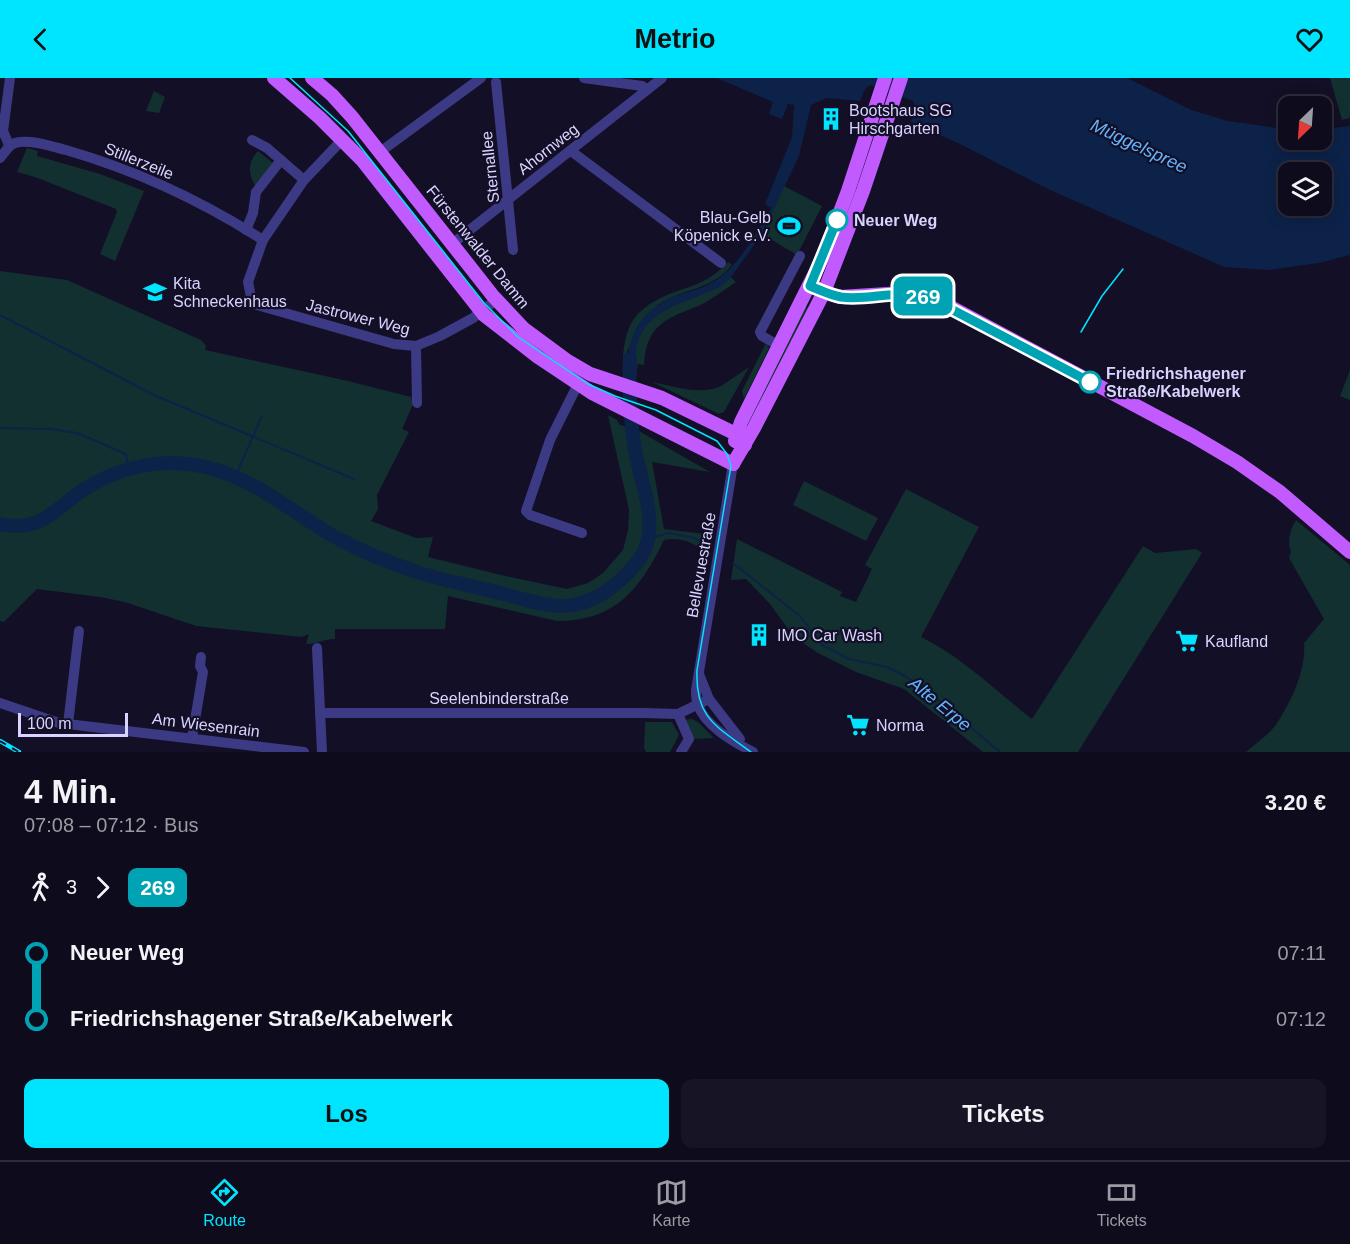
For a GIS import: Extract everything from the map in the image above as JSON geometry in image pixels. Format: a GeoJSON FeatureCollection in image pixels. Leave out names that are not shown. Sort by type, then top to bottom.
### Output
{"type":"FeatureCollection","features":[{"type":"Feature","properties":{"kind":"main road","name":"Fürstenwalder Damm"},"geometry":{"type":"LineString","coordinates":[[274,78],[343,139],[362,160],[481,312],[515,340],[578,384],[733,464]]}},
{"type":"Feature","properties":{"kind":"main road","name":"Fürstenwalder Damm"},"geometry":{"type":"LineString","coordinates":[[312,78],[341,105],[496,300],[524,328],[566,360],[596,377],[662,398],[740,439]]}},
{"type":"Feature","properties":{"kind":"main road"},"geometry":{"type":"LineString","coordinates":[[733,464],[740,439],[778,345],[810,286],[848,191],[885,78]]}},
{"type":"Feature","properties":{"kind":"main road"},"geometry":{"type":"LineString","coordinates":[[740,439],[824,292],[863,191],[901,78]]}},
{"type":"Feature","properties":{"kind":"main road"},"geometry":{"type":"LineString","coordinates":[[810,286],[824,292],[848,297],[903,293],[920,295],[943,303],[1193,436],[1237,462],[1280,492],[1350,552]]}},
{"type":"Feature","properties":{"kind":"street"},"geometry":{"type":"LineString","coordinates":[[0,158],[9,145],[3,131],[10,78]]}},
{"type":"Feature","properties":{"kind":"street"},"geometry":{"type":"LineString","coordinates":[[380,152],[482,78],[489,81],[500,80]]}},
{"type":"Feature","properties":{"kind":"street"},"geometry":{"type":"LineString","coordinates":[[584,78],[642,86],[647,90]]}},
{"type":"Feature","properties":{"kind":"street","name":"Ahornweg"},"geometry":{"type":"LineString","coordinates":[[452,243],[662,78]]}},
{"type":"Feature","properties":{"kind":"street","name":"Sternallee"},"geometry":{"type":"LineString","coordinates":[[500,80],[513,250]]}},
{"type":"Feature","properties":{"kind":"street","name":"Jastrower Weg"},"geometry":{"type":"LineString","coordinates":[[343,139],[304,180],[263,240],[248,282],[251,297],[257,305],[394,344],[416,346],[449,332],[496,300]]}},
{"type":"Feature","properties":{"kind":"street"},"geometry":{"type":"LineString","coordinates":[[252,140],[281,160],[304,180]]}},
{"type":"Feature","properties":{"kind":"street","name":"Stillerzeile"},"geometry":{"type":"LineString","coordinates":[[9,145],[22,141],[42,145],[83,155],[116,167],[170,189],[219,213],[263,240]]}},
{"type":"Feature","properties":{"kind":"street"},"geometry":{"type":"LineString","coordinates":[[571,151],[721,263]]}},
{"type":"Feature","properties":{"kind":"street"},"geometry":{"type":"LineString","coordinates":[[246,230],[254,213],[256,192],[281,160]]}},
{"type":"Feature","properties":{"kind":"street"},"geometry":{"type":"LineString","coordinates":[[778,345],[762,336],[760,332],[800,256]]}},
{"type":"Feature","properties":{"kind":"street"},"geometry":{"type":"LineString","coordinates":[[416,346],[417,403]]}},
{"type":"Feature","properties":{"kind":"street"},"geometry":{"type":"LineString","coordinates":[[578,384],[550,440],[526,511],[530,515],[582,533]]}},
{"type":"Feature","properties":{"kind":"street","name":"Bellevuestraße"},"geometry":{"type":"LineString","coordinates":[[698,671],[733,464]]}},
{"type":"Feature","properties":{"kind":"street"},"geometry":{"type":"LineString","coordinates":[[68,724],[79,631]]}},
{"type":"Feature","properties":{"kind":"street"},"geometry":{"type":"LineString","coordinates":[[317,648],[322,752]]}},
{"type":"Feature","properties":{"kind":"street"},"geometry":{"type":"LineString","coordinates":[[192,738],[202,672],[201,657]]}},
{"type":"Feature","properties":{"kind":"street"},"geometry":{"type":"LineString","coordinates":[[698,671],[709,699],[733,732],[753,752]]}},
{"type":"Feature","properties":{"kind":"street"},"geometry":{"type":"LineString","coordinates":[[698,671],[696,690],[698,705],[703,715],[712,725],[753,752]]}},
{"type":"Feature","properties":{"kind":"street"},"geometry":{"type":"LineString","coordinates":[[681,752],[689,739],[678,714],[709,699]]}},
{"type":"Feature","properties":{"kind":"street","name":"Am Wiesenrain"},"geometry":{"type":"LineString","coordinates":[[0,703],[68,724],[304,752]]}},
{"type":"Feature","properties":{"kind":"street","name":"Seelenbinderstraße"},"geometry":{"type":"LineString","coordinates":[[320,713],[678,714]]}},
{"type":"Feature","properties":{"kind":"green space"},"geometry":{"type":"Polygon","coordinates":[[[1330,78],[1350,78],[1350,118],[1342,120],[1330,78]]]}},
{"type":"Feature","properties":{"kind":"green space"},"geometry":{"type":"Polygon","coordinates":[[[154,91],[165,97],[159,113],[146,111],[154,91]]]}},
{"type":"Feature","properties":{"kind":"green space"},"geometry":{"type":"Polygon","coordinates":[[[27,148],[38,151],[37,156],[100,174],[144,191],[115,261],[100,254],[117,212],[116,209],[17,172],[27,148]]]}},
{"type":"Feature","properties":{"kind":"green space"},"geometry":{"type":"Polygon","coordinates":[[[258,151],[274,164],[256,188],[250,165],[258,151]]]}},
{"type":"Feature","properties":{"kind":"green space","name":"Blau-Gelb Köpenick e.V."},"geometry":{"type":"Polygon","coordinates":[[[784,186],[822,206],[797,255],[762,234],[784,186]]]}},
{"type":"Feature","properties":{"kind":"green space"},"geometry":{"type":"Polygon","coordinates":[[[728,262],[732,265],[715,280],[667,299],[656,307],[627,352],[626,376],[623,375],[623,358],[628,331],[633,320],[641,311],[664,297],[706,279],[728,262]]]}},
{"type":"Feature","properties":{"kind":"green space"},"geometry":{"type":"Polygon","coordinates":[[[0,271],[67,280],[201,340],[206,346],[205,350],[411,397],[413,404],[402,429],[409,432],[377,495],[378,509],[371,521],[416,538],[433,537],[428,557],[567,589],[588,583],[603,573],[623,550],[628,530],[629,510],[608,415],[617,420],[620,425],[637,430],[710,472],[652,462],[664,529],[705,534],[702,551],[684,541],[664,540],[645,573],[624,599],[595,615],[578,620],[557,621],[448,596],[445,629],[335,629],[335,639],[306,644],[309,634],[302,637],[196,626],[125,602],[37,589],[4,622],[0,621],[0,271]]]}},
{"type":"Feature","properties":{"kind":"green space"},"geometry":{"type":"Polygon","coordinates":[[[731,277],[736,282],[706,302],[659,326],[648,342],[644,365],[638,364],[636,377],[632,377],[638,339],[645,326],[667,309],[719,286],[731,277]]]}},
{"type":"Feature","properties":{"kind":"green space"},"geometry":{"type":"Polygon","coordinates":[[[804,305],[808,308],[750,424],[745,421],[804,305]]]}},
{"type":"Feature","properties":{"kind":"green space"},"geometry":{"type":"Polygon","coordinates":[[[766,343],[769,348],[744,399],[742,391],[766,343]]]}},
{"type":"Feature","properties":{"kind":"green space"},"geometry":{"type":"Polygon","coordinates":[[[749,367],[724,412],[719,414],[652,382],[687,389],[713,389],[749,367]]]}},
{"type":"Feature","properties":{"kind":"green space"},"geometry":{"type":"Polygon","coordinates":[[[1350,370],[1350,400],[1340,396],[1350,370]]]}},
{"type":"Feature","properties":{"kind":"green space"},"geometry":{"type":"Polygon","coordinates":[[[804,481],[878,518],[866,541],[793,505],[804,481]]]}},
{"type":"Feature","properties":{"kind":"green space"},"geometry":{"type":"Polygon","coordinates":[[[906,489],[979,527],[921,637],[965,664],[1032,719],[1143,546],[1155,553],[1196,549],[1202,553],[1078,752],[983,752],[904,689],[856,672],[818,653],[794,637],[770,604],[746,579],[731,580],[737,539],[842,592],[840,596],[856,602],[872,569],[865,565],[906,489]]]}},
{"type":"Feature","properties":{"kind":"green space"},"geometry":{"type":"Polygon","coordinates":[[[1296,520],[1350,565],[1350,752],[1246,752],[1271,731],[1283,714],[1293,695],[1303,664],[1304,643],[1324,619],[1289,558],[1290,536],[1296,520]]]}},
{"type":"Feature","properties":{"kind":"green space"},"geometry":{"type":"Polygon","coordinates":[[[692,719],[714,738],[693,739],[684,720],[692,719]]]}},
{"type":"Feature","properties":{"kind":"green space"},"geometry":{"type":"Polygon","coordinates":[[[645,722],[672,722],[679,735],[670,752],[646,752],[644,748],[645,722]]]}},
{"type":"Feature","properties":{"kind":"water","name":"Müggelspree"},"geometry":{"type":"Polygon","coordinates":[[[717,78],[1127,78],[1191,110],[1228,121],[1277,128],[1278,150],[1332,150],[1332,128],[1350,126],[1350,255],[1319,263],[1269,270],[1224,267],[1048,189],[911,122],[915,107],[913,101],[870,85],[865,89],[860,101],[827,98],[811,105],[799,156],[762,234],[731,277],[720,287],[666,309],[646,325],[638,340],[632,377],[626,376],[632,337],[644,318],[663,302],[709,284],[727,272],[748,246],[771,208],[765,204],[792,137],[794,105],[788,104],[782,119],[769,114],[773,102],[717,78]]]}},
{"type":"Feature","properties":{"kind":"waterway"},"geometry":{"type":"LineString","coordinates":[[0,315],[154,395],[354,479]]}},
{"type":"Feature","properties":{"kind":"waterway"},"geometry":{"type":"LineString","coordinates":[[0,524],[15,526],[38,522],[88,487],[116,473],[145,465],[191,464],[224,472],[241,479],[333,536],[374,556],[406,568],[538,603],[555,606],[578,604],[599,596],[622,579],[640,558],[648,539],[648,506],[632,427],[630,359]]}},
{"type":"Feature","properties":{"kind":"waterway"},"geometry":{"type":"LineString","coordinates":[[236,475],[262,416]]}},
{"type":"Feature","properties":{"kind":"waterway"},"geometry":{"type":"LineString","coordinates":[[0,428],[51,429],[77,433],[126,454],[128,469]]}},
{"type":"Feature","properties":{"kind":"waterway","name":"Alte Erpe"},"geometry":{"type":"LineString","coordinates":[[648,539],[668,533],[695,538],[703,543]]}},
{"type":"Feature","properties":{"kind":"waterway","name":"Alte Erpe"},"geometry":{"type":"LineString","coordinates":[[733,563],[800,616],[822,645],[849,659],[887,667],[905,676],[930,693],[1000,752]]}},
{"type":"Feature","properties":{"kind":"tram line"},"geometry":{"type":"LineString","coordinates":[[290,78],[348,131],[484,303],[518,337],[588,384],[656,410],[717,441],[727,454],[731,466],[697,670],[697,686],[704,710],[710,719],[751,752]]}},
{"type":"Feature","properties":{"kind":"tram line"},"geometry":{"type":"LineString","coordinates":[[1081,332],[1102,296],[1123,269]]}},
{"type":"Feature","properties":{"kind":"railway"},"geometry":{"type":"LineString","coordinates":[[0,741],[19,752]]}},
{"type":"Feature","properties":{"kind":"bus line","name":"269"},"geometry":{"type":"LineString","coordinates":[[837,220],[810,286],[840,297],[903,293],[930,298],[1090,382]]}},
{"type":"Feature","properties":{"kind":"place","name":"Bootshaus SG Hirschgarten"},"geometry":{"type":"Point","coordinates":[831,119]}},
{"type":"Feature","properties":{"kind":"place","name":"Neuer Weg"},"geometry":{"type":"Point","coordinates":[837,220]}},
{"type":"Feature","properties":{"kind":"place","name":"Blau-Gelb Köpenick e.V."},"geometry":{"type":"Point","coordinates":[789,226]}},
{"type":"Feature","properties":{"kind":"place","name":"Kita Schneckenhaus"},"geometry":{"type":"Point","coordinates":[155,292]}},
{"type":"Feature","properties":{"kind":"place","name":"Friedrichshagener Straße/Kabelwerk"},"geometry":{"type":"Point","coordinates":[1090,382]}},
{"type":"Feature","properties":{"kind":"place","name":"IMO Car Wash"},"geometry":{"type":"Point","coordinates":[759,635]}},
{"type":"Feature","properties":{"kind":"place","name":"Kaufland"},"geometry":{"type":"Point","coordinates":[1187,641]}},
{"type":"Feature","properties":{"kind":"place","name":"Norma"},"geometry":{"type":"Point","coordinates":[858,725]}}]}
